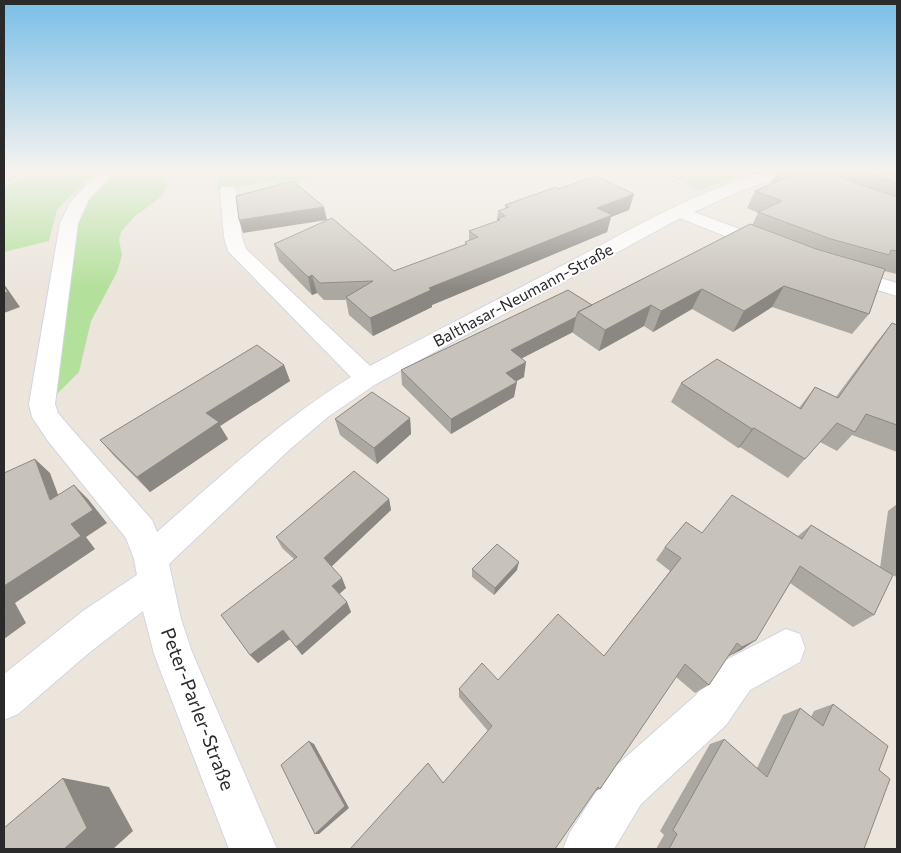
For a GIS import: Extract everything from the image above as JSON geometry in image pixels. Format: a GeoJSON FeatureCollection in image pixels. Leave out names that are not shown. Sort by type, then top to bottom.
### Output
{"type":"FeatureCollection","features":[{"type":"Feature","properties":{"kind":"street","name":"Peter-Parler-Straße"},"geometry":{"type":"LineString","coordinates":[[73,210],[66,227],[65,248],[42,404],[46,417],[58,433],[140,530],[153,571],[173,654],[253,849]]}},
{"type":"Feature","properties":{"kind":"street"},"geometry":{"type":"LineString","coordinates":[[230,210],[233,237],[237,250],[367,378]]}},
{"type":"Feature","properties":{"kind":"street","name":"Balthasar-Neumann-Straße"},"geometry":{"type":"LineString","coordinates":[[4,700],[85,631],[124,602],[279,442],[320,410],[367,378],[685,210]]}},
{"type":"Feature","properties":{"kind":"street"},"geometry":{"type":"LineString","coordinates":[[680,212],[786,253]]}},
{"type":"Feature","properties":{"kind":"street"},"geometry":{"type":"LineString","coordinates":[[821,266],[897,290]]}},
{"type":"Feature","properties":{"kind":"street"},"geometry":{"type":"LineString","coordinates":[[587,849],[625,788],[711,710],[736,676],[786,648]]}},
{"type":"Feature","properties":{"kind":"green space"},"geometry":{"type":"Polygon","coordinates":[[[4,210],[57,210],[49,241],[4,252],[4,210]]]}},
{"type":"Feature","properties":{"kind":"green space"},"geometry":{"type":"Polygon","coordinates":[[[85,210],[144,210],[134,217],[121,232],[119,240],[122,255],[117,272],[91,321],[79,372],[55,396],[78,224],[85,210]]]}},
{"type":"Feature","properties":{"kind":"building"},"geometry":{"type":"Polygon","coordinates":[[[238,210],[306,210],[239,220],[238,210]]]}},
{"type":"Feature","properties":{"kind":"building"},"geometry":{"type":"Polygon","coordinates":[[[601,210],[612,215],[429,288],[431,290],[370,318],[346,297],[373,281],[320,283],[312,275],[308,277],[274,244],[332,218],[394,271],[467,244],[465,242],[478,237],[469,231],[500,220],[497,219],[505,216],[498,211],[601,210]]]}},
{"type":"Feature","properties":{"kind":"building"},"geometry":{"type":"Polygon","coordinates":[[[763,210],[897,210],[897,251],[891,250],[889,255],[831,239],[758,212],[763,210]]]}},
{"type":"Feature","properties":{"kind":"building"},"geometry":{"type":"Polygon","coordinates":[[[750,224],[816,249],[885,269],[869,314],[784,286],[744,311],[702,289],[661,311],[651,305],[605,330],[578,312],[750,224]]]}},
{"type":"Feature","properties":{"kind":"building"},"geometry":{"type":"Polygon","coordinates":[[[568,290],[592,305],[578,312],[576,317],[511,350],[526,362],[506,373],[517,382],[451,419],[401,370],[568,290]]]}},
{"type":"Feature","properties":{"kind":"building"},"geometry":{"type":"Polygon","coordinates":[[[892,323],[897,325],[897,425],[866,414],[855,432],[837,423],[805,459],[754,428],[752,429],[681,383],[717,359],[801,409],[815,387],[838,398],[892,323]]]}},
{"type":"Feature","properties":{"kind":"building"},"geometry":{"type":"Polygon","coordinates":[[[257,345],[284,365],[206,413],[219,422],[137,477],[100,440],[257,345]]]}},
{"type":"Feature","properties":{"kind":"building"},"geometry":{"type":"Polygon","coordinates":[[[372,392],[410,418],[374,448],[335,419],[372,392]]]}},
{"type":"Feature","properties":{"kind":"building"},"geometry":{"type":"Polygon","coordinates":[[[35,459],[50,500],[74,485],[93,510],[71,524],[81,536],[4,586],[4,473],[35,459]]]}},
{"type":"Feature","properties":{"kind":"building"},"geometry":{"type":"Polygon","coordinates":[[[354,471],[389,499],[324,558],[342,578],[332,586],[347,602],[296,647],[283,630],[250,655],[221,615],[297,557],[276,537],[354,471]]]}},
{"type":"Feature","properties":{"kind":"building"},"geometry":{"type":"Polygon","coordinates":[[[732,495],[802,539],[811,525],[893,575],[874,615],[800,566],[756,640],[742,647],[737,643],[709,685],[685,664],[600,789],[598,787],[555,849],[350,849],[428,763],[443,783],[492,726],[459,689],[482,663],[498,680],[558,614],[604,656],[681,558],[665,547],[686,522],[702,533],[732,495]]]}},
{"type":"Feature","properties":{"kind":"building"},"geometry":{"type":"Polygon","coordinates":[[[497,544],[519,562],[495,588],[472,569],[497,544]]]}},
{"type":"Feature","properties":{"kind":"building"},"geometry":{"type":"Polygon","coordinates":[[[833,704],[888,746],[879,770],[890,779],[864,849],[669,849],[677,834],[673,830],[724,739],[767,777],[800,708],[823,726],[833,704]]]}},
{"type":"Feature","properties":{"kind":"building"},"geometry":{"type":"Polygon","coordinates":[[[309,741],[345,806],[315,834],[281,765],[309,741]]]}},
{"type":"Feature","properties":{"kind":"building"},"geometry":{"type":"Polygon","coordinates":[[[63,778],[87,828],[64,849],[4,849],[4,828],[63,778]]]}}]}
